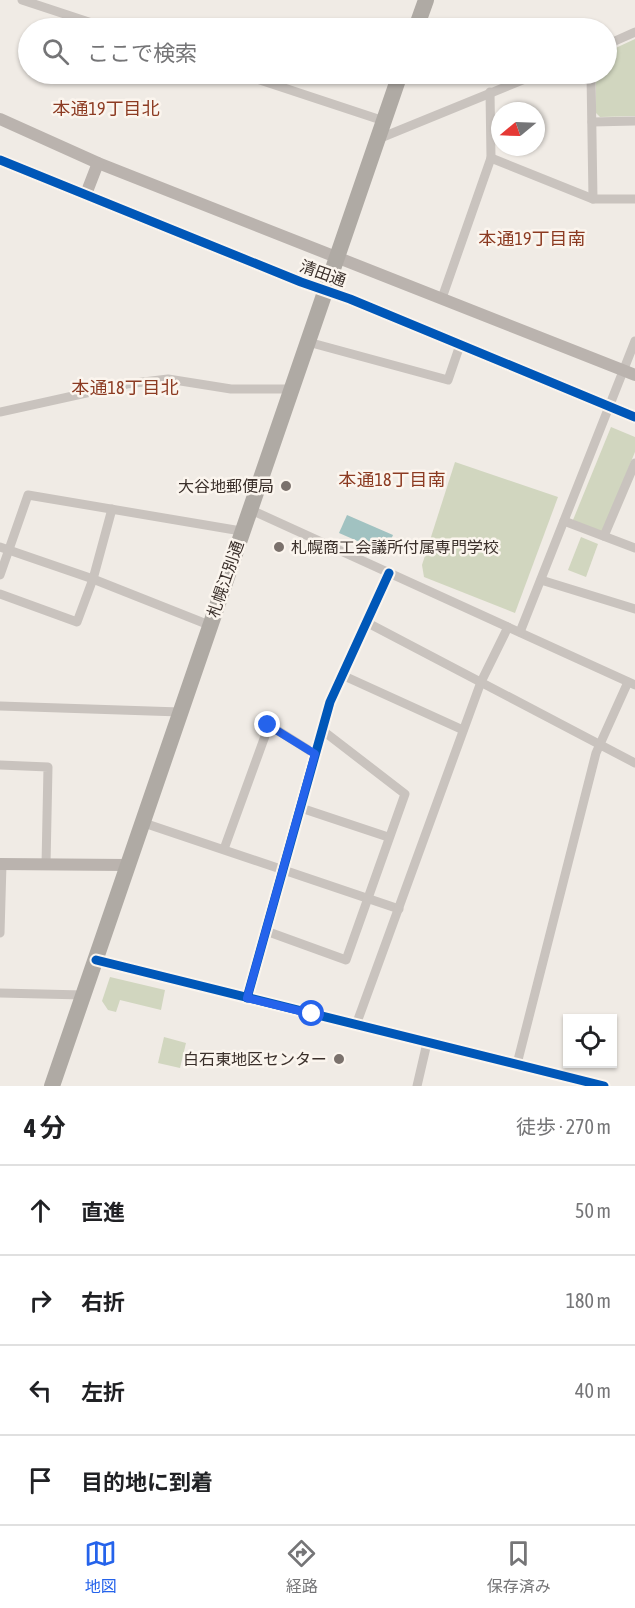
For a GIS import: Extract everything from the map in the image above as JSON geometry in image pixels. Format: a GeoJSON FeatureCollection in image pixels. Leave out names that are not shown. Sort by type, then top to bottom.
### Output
{"type":"FeatureCollection","features":[{"type":"Feature","properties":{"kind":"highway"},"geometry":{"type":"LineString","coordinates":[[420,18],[426,0]]}},
{"type":"Feature","properties":{"kind":"highway","name":"札幌江別通"},"geometry":{"type":"LineString","coordinates":[[52,1086],[397,84]]}},
{"type":"Feature","properties":{"kind":"street"},"geometry":{"type":"LineString","coordinates":[[22,0],[77,18]]}},
{"type":"Feature","properties":{"kind":"street"},"geometry":{"type":"LineString","coordinates":[[617,40],[635,32]]}},
{"type":"Feature","properties":{"kind":"street"},"geometry":{"type":"LineString","coordinates":[[272,84],[384,121]]}},
{"type":"Feature","properties":{"kind":"street"},"geometry":{"type":"LineString","coordinates":[[378,139],[511,84]]}},
{"type":"Feature","properties":{"kind":"street"},"geometry":{"type":"LineString","coordinates":[[591,84],[593,199]]}},
{"type":"Feature","properties":{"kind":"street"},"geometry":{"type":"LineString","coordinates":[[442,298],[491,158],[490,92]]}},
{"type":"Feature","properties":{"kind":"street","name":"清田通"},"geometry":{"type":"LineString","coordinates":[[0,119],[98,163],[629,372]]}},
{"type":"Feature","properties":{"kind":"street"},"geometry":{"type":"LineString","coordinates":[[592,122],[635,121]]}},
{"type":"Feature","properties":{"kind":"street"},"geometry":{"type":"LineString","coordinates":[[491,158],[593,199],[635,199]]}},
{"type":"Feature","properties":{"kind":"street","name":"清田通"},"geometry":{"type":"LineString","coordinates":[[0,160],[635,417]]}},
{"type":"Feature","properties":{"kind":"street"},"geometry":{"type":"LineString","coordinates":[[86,194],[98,163]]}},
{"type":"Feature","properties":{"kind":"street"},"geometry":{"type":"LineString","coordinates":[[520,632],[609,406],[629,372],[635,341]]}},
{"type":"Feature","properties":{"kind":"street"},"geometry":{"type":"LineString","coordinates":[[308,342],[448,380],[460,345]]}},
{"type":"Feature","properties":{"kind":"street"},"geometry":{"type":"LineString","coordinates":[[0,412],[127,384],[168,379],[231,389],[290,389]]}},
{"type":"Feature","properties":{"kind":"street"},"geometry":{"type":"LineString","coordinates":[[604,536],[635,463]]}},
{"type":"Feature","properties":{"kind":"street"},"geometry":{"type":"LineString","coordinates":[[0,575],[4,549],[28,495],[241,531]]}},
{"type":"Feature","properties":{"kind":"street"},"geometry":{"type":"LineString","coordinates":[[0,594],[77,622],[93,579],[112,509]]}},
{"type":"Feature","properties":{"kind":"street"},"geometry":{"type":"LineString","coordinates":[[249,509],[631,684],[599,745],[517,1064]]}},
{"type":"Feature","properties":{"kind":"street"},"geometry":{"type":"LineString","coordinates":[[564,521],[635,548]]}},
{"type":"Feature","properties":{"kind":"street"},"geometry":{"type":"LineString","coordinates":[[4,549],[93,579],[209,625]]}},
{"type":"Feature","properties":{"kind":"street"},"geometry":{"type":"LineString","coordinates":[[247,998],[330,702],[389,573]]}},
{"type":"Feature","properties":{"kind":"street"},"geometry":{"type":"LineString","coordinates":[[541,580],[635,609]]}},
{"type":"Feature","properties":{"kind":"street"},"geometry":{"type":"LineString","coordinates":[[366,622],[635,763]]}},
{"type":"Feature","properties":{"kind":"street"},"geometry":{"type":"LineString","coordinates":[[356,1025],[463,730],[482,682],[508,627]]}},
{"type":"Feature","properties":{"kind":"street"},"geometry":{"type":"LineString","coordinates":[[342,675],[463,730]]}},
{"type":"Feature","properties":{"kind":"street"},"geometry":{"type":"LineString","coordinates":[[0,706],[180,712]]}},
{"type":"Feature","properties":{"kind":"street"},"geometry":{"type":"LineString","coordinates":[[224,849],[268,725],[315,754]]}},
{"type":"Feature","properties":{"kind":"street"},"geometry":{"type":"LineString","coordinates":[[266,932],[346,960],[405,794],[322,730]]}},
{"type":"Feature","properties":{"kind":"street"},"geometry":{"type":"LineString","coordinates":[[0,765],[48,767],[45,865]]}},
{"type":"Feature","properties":{"kind":"street"},"geometry":{"type":"LineString","coordinates":[[301,808],[388,837]]}},
{"type":"Feature","properties":{"kind":"street"},"geometry":{"type":"LineString","coordinates":[[141,822],[399,909]]}},
{"type":"Feature","properties":{"kind":"street"},"geometry":{"type":"LineString","coordinates":[[0,933],[1,864],[128,865]]}},
{"type":"Feature","properties":{"kind":"street"},"geometry":{"type":"LineString","coordinates":[[96,960],[599,1085]]}},
{"type":"Feature","properties":{"kind":"street"},"geometry":{"type":"LineString","coordinates":[[0,993],[83,995]]}},
{"type":"Feature","properties":{"kind":"street"},"geometry":{"type":"LineString","coordinates":[[417,1086],[427,1042]]}},
{"type":"Feature","properties":{"kind":"green space"},"geometry":{"type":"Polygon","coordinates":[[[635,39],[635,116],[600,117],[596,113],[596,84],[617,84],[617,47],[635,39]]]}},
{"type":"Feature","properties":{"kind":"green space"},"geometry":{"type":"Polygon","coordinates":[[[611,427],[635,437],[635,452],[602,533],[573,520],[611,427]]]}},
{"type":"Feature","properties":{"kind":"green space"},"geometry":{"type":"Polygon","coordinates":[[[455,462],[558,497],[515,613],[424,577],[422,565],[455,462]]]}},
{"type":"Feature","properties":{"kind":"green space"},"geometry":{"type":"Polygon","coordinates":[[[581,537],[598,544],[586,577],[568,570],[581,537]]]}},
{"type":"Feature","properties":{"kind":"green space"},"geometry":{"type":"Polygon","coordinates":[[[110,977],[165,990],[161,1010],[120,1000],[116,1012],[108,1010],[102,1001],[110,977]]]}},
{"type":"Feature","properties":{"kind":"green space"},"geometry":{"type":"Polygon","coordinates":[[[164,1037],[186,1043],[180,1068],[158,1063],[164,1037]]]}},
{"type":"Feature","properties":{"kind":"water"},"geometry":{"type":"Polygon","coordinates":[[[347,515],[393,535],[385,553],[339,533],[347,515]]]}},
{"type":"Feature","properties":{"kind":"cycle path"},"geometry":{"type":"LineString","coordinates":[[0,160],[301,282],[350,299],[635,417]]}},
{"type":"Feature","properties":{"kind":"cycle path"},"geometry":{"type":"LineString","coordinates":[[247,998],[330,702],[389,573]]}},
{"type":"Feature","properties":{"kind":"cycle path"},"geometry":{"type":"LineString","coordinates":[[96,960],[604,1086]]}},
{"type":"Feature","properties":{"kind":"place","name":"大谷地郵便局"},"geometry":{"type":"Point","coordinates":[286,486]}},
{"type":"Feature","properties":{"kind":"place","name":"札幌商工会議所付属専門学校"},"geometry":{"type":"Point","coordinates":[279,547]}},
{"type":"Feature","properties":{"kind":"place","name":"白石東地区センター"},"geometry":{"type":"Point","coordinates":[339,1059]}},
{"type":"Feature","properties":{"kind":"district","name":"本通19丁目北"},"geometry":{"type":"Point","coordinates":[106,108]}},
{"type":"Feature","properties":{"kind":"district","name":"本通19丁目南"},"geometry":{"type":"Point","coordinates":[532,238]}},
{"type":"Feature","properties":{"kind":"district","name":"本通18丁目北"},"geometry":{"type":"Point","coordinates":[125,387]}},
{"type":"Feature","properties":{"kind":"district","name":"本通18丁目南"},"geometry":{"type":"Point","coordinates":[392,479]}},
{"type":"Feature","properties":{"kind":"route"},"geometry":{"type":"LineString","coordinates":[[268,725],[315,754],[247,998],[312,1014]]}}]}
